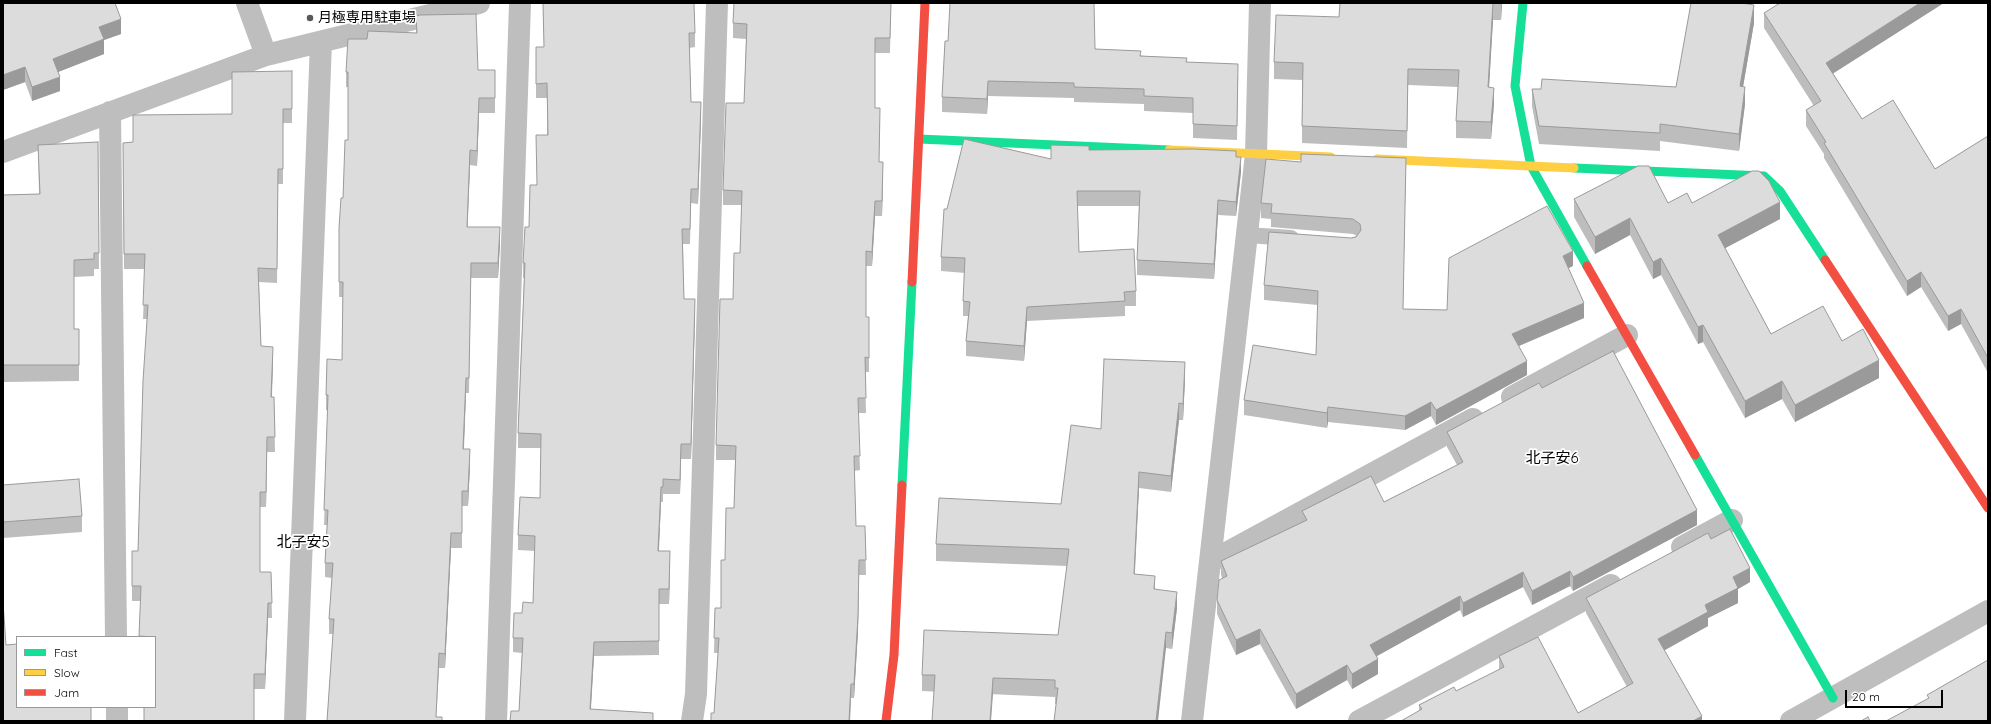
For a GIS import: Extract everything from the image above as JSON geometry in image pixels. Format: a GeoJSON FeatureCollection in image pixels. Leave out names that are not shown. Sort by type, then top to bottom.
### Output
{"type":"FeatureCollection","features":[{"type":"Feature","properties":{"kind":"street"},"geometry":{"type":"LineString","coordinates":[[247,3],[266,55]]}},
{"type":"Feature","properties":{"kind":"street"},"geometry":{"type":"LineString","coordinates":[[3,152],[266,55],[479,3]]}},
{"type":"Feature","properties":{"kind":"street"},"geometry":{"type":"LineString","coordinates":[[496,721],[520,3]]}},
{"type":"Feature","properties":{"kind":"street"},"geometry":{"type":"LineString","coordinates":[[692,721],[697,686],[717,3]]}},
{"type":"Feature","properties":{"kind":"street"},"geometry":{"type":"LineString","coordinates":[[886,721],[894,655],[926,3]]}},
{"type":"Feature","properties":{"kind":"street"},"geometry":{"type":"LineString","coordinates":[[1192,721],[1256,154],[1260,3]]}},
{"type":"Feature","properties":{"kind":"street"},"geometry":{"type":"LineString","coordinates":[[1523,3],[1515,86],[1531,166],[1833,698]]}},
{"type":"Feature","properties":{"kind":"street"},"geometry":{"type":"LineString","coordinates":[[295,721],[321,42]]}},
{"type":"Feature","properties":{"kind":"street"},"geometry":{"type":"LineString","coordinates":[[110,112],[116,636]]}},
{"type":"Feature","properties":{"kind":"street"},"geometry":{"type":"LineString","coordinates":[[919,139],[1342,158]]}},
{"type":"Feature","properties":{"kind":"street"},"geometry":{"type":"LineString","coordinates":[[1366,159],[1764,176],[1780,191],[1988,508]]}},
{"type":"Feature","properties":{"kind":"street"},"geometry":{"type":"LineString","coordinates":[[1210,562],[1627,335]]}},
{"type":"Feature","properties":{"kind":"street"},"geometry":{"type":"LineString","coordinates":[[1663,557],[1732,520]]}},
{"type":"Feature","properties":{"kind":"street"},"geometry":{"type":"LineString","coordinates":[[1358,721],[1628,576]]}},
{"type":"Feature","properties":{"kind":"street"},"geometry":{"type":"LineString","coordinates":[[1791,721],[1988,612]]}},
{"type":"Feature","properties":{"kind":"street"},"geometry":{"type":"LineString","coordinates":[[117,708],[117,721]]}},
{"type":"Feature","properties":{"kind":"lane"},"geometry":{"type":"LineString","coordinates":[[1247,235],[1307,240]]}},
{"type":"Feature","properties":{"kind":"building"},"geometry":{"type":"Polygon","coordinates":[[[3,3],[115,3],[121,19],[99,27],[104,39],[53,59],[60,77],[32,87],[25,67],[3,75],[3,3]]]}},
{"type":"Feature","properties":{"kind":"building"},"geometry":{"type":"Polygon","coordinates":[[[543,3],[694,3],[695,33],[689,33],[691,102],[701,102],[698,189],[691,189],[690,229],[682,229],[684,299],[695,299],[691,444],[681,444],[680,480],[663,479],[663,487],[661,487],[658,551],[670,551],[669,589],[659,589],[659,641],[594,642],[590,709],[653,713],[653,721],[510,721],[511,711],[519,711],[523,638],[513,638],[514,613],[522,613],[523,602],[533,603],[535,536],[518,535],[520,497],[540,498],[541,434],[518,433],[525,263],[523,263],[525,227],[529,227],[530,185],[537,185],[536,135],[548,135],[547,83],[536,84],[536,47],[544,47],[543,3]]]}},
{"type":"Feature","properties":{"kind":"building"},"geometry":{"type":"Polygon","coordinates":[[[734,3],[891,3],[890,38],[875,38],[875,108],[880,108],[879,162],[883,162],[882,201],[875,201],[872,252],[866,251],[866,317],[869,317],[869,358],[865,357],[866,398],[858,398],[860,456],[854,456],[856,526],[865,526],[866,560],[859,560],[858,616],[854,684],[851,684],[849,721],[711,721],[711,713],[714,713],[719,638],[714,638],[715,608],[721,608],[721,560],[725,560],[726,508],[734,508],[736,446],[716,445],[720,299],[733,299],[734,253],[740,253],[742,191],[723,190],[726,103],[744,103],[747,24],[733,23],[734,3]]]}},
{"type":"Feature","properties":{"kind":"building"},"geometry":{"type":"Polygon","coordinates":[[[950,3],[1094,3],[1095,49],[1141,51],[1140,56],[1187,58],[1186,62],[1238,64],[1237,126],[1193,124],[1193,98],[1144,96],[1144,89],[1074,87],[1074,83],[988,81],[987,99],[942,97],[945,41],[948,41],[950,3]]]}},
{"type":"Feature","properties":{"kind":"building"},"geometry":{"type":"Polygon","coordinates":[[[1340,3],[1493,3],[1488,87],[1494,88],[1491,122],[1456,121],[1459,70],[1408,69],[1407,131],[1302,126],[1303,63],[1274,62],[1276,15],[1339,17],[1340,3]]]}},
{"type":"Feature","properties":{"kind":"building"},"geometry":{"type":"Polygon","coordinates":[[[1691,3],[1741,3],[1754,5],[1740,86],[1745,87],[1739,134],[1660,124],[1660,133],[1539,126],[1532,89],[1541,89],[1542,79],[1676,87],[1691,3]]]}},
{"type":"Feature","properties":{"kind":"building"},"geometry":{"type":"Polygon","coordinates":[[[1780,3],[1920,3],[1826,63],[1862,119],[1893,100],[1935,169],[1988,136],[1988,358],[1961,309],[1948,316],[1921,272],[1907,281],[1824,143],[1826,142],[1806,110],[1821,101],[1764,13],[1780,3]]]}},
{"type":"Feature","properties":{"kind":"building"},"geometry":{"type":"Polygon","coordinates":[[[476,14],[478,70],[495,70],[495,98],[479,98],[477,151],[470,150],[467,227],[500,227],[498,263],[471,263],[469,378],[466,378],[463,449],[470,449],[468,491],[462,491],[462,533],[451,533],[445,654],[439,653],[436,717],[442,717],[442,721],[327,721],[334,619],[329,619],[333,563],[325,563],[328,510],[324,510],[328,395],[326,395],[327,359],[342,360],[343,282],[339,282],[339,228],[341,198],[343,198],[345,140],[348,140],[348,72],[346,72],[348,39],[367,39],[368,31],[417,33],[416,16],[420,15],[476,14]]]}},
{"type":"Feature","properties":{"kind":"building"},"geometry":{"type":"Polygon","coordinates":[[[292,71],[292,109],[283,109],[283,169],[278,169],[277,269],[258,268],[261,346],[273,347],[271,397],[274,397],[275,437],[267,437],[266,492],[260,492],[260,572],[271,572],[272,603],[268,603],[265,674],[254,674],[254,721],[144,721],[144,708],[156,708],[156,636],[139,636],[141,586],[132,586],[132,551],[138,551],[143,381],[148,305],[143,305],[145,254],[124,254],[123,143],[133,142],[133,115],[232,114],[232,72],[292,71]]]}},
{"type":"Feature","properties":{"kind":"building"},"geometry":{"type":"Polygon","coordinates":[[[964,139],[1051,159],[1051,145],[1089,146],[1089,150],[1193,149],[1236,151],[1236,157],[1241,157],[1236,202],[1218,200],[1214,264],[1137,260],[1140,191],[1077,191],[1079,252],[1134,249],[1136,291],[1124,292],[1125,301],[1027,307],[1024,346],[966,341],[970,302],[963,301],[965,258],[941,257],[944,209],[947,209],[964,139]]]}},
{"type":"Feature","properties":{"kind":"building"},"geometry":{"type":"Polygon","coordinates":[[[98,142],[99,253],[94,253],[94,259],[74,260],[74,329],[79,329],[79,365],[3,365],[3,195],[40,194],[38,145],[98,142]]]}},
{"type":"Feature","properties":{"kind":"building"},"geometry":{"type":"Polygon","coordinates":[[[1301,154],[1406,158],[1403,309],[1447,310],[1449,258],[1547,206],[1573,251],[1563,256],[1584,303],[1512,334],[1527,361],[1436,410],[1431,402],[1405,416],[1328,407],[1327,413],[1244,400],[1253,345],[1316,355],[1318,291],[1264,285],[1269,232],[1351,238],[1356,237],[1361,230],[1360,224],[1353,219],[1271,213],[1272,204],[1261,203],[1266,159],[1301,162],[1301,154]]]}},
{"type":"Feature","properties":{"kind":"building"},"geometry":{"type":"Polygon","coordinates":[[[1638,166],[1649,166],[1668,203],[1687,193],[1692,203],[1752,171],[1759,171],[1769,181],[1780,202],[1718,235],[1771,334],[1823,306],[1842,341],[1863,329],[1879,360],[1795,405],[1782,381],[1745,401],[1703,325],[1698,327],[1661,258],[1653,262],[1630,218],[1595,237],[1574,199],[1638,166]]]}},
{"type":"Feature","properties":{"kind":"building"},"geometry":{"type":"Polygon","coordinates":[[[1613,351],[1697,510],[1573,577],[1570,571],[1532,591],[1523,572],[1463,603],[1460,596],[1370,645],[1378,659],[1352,674],[1347,665],[1296,694],[1260,629],[1236,640],[1217,600],[1219,580],[1227,576],[1221,561],[1307,520],[1302,511],[1371,476],[1384,502],[1463,462],[1447,432],[1539,383],[1542,388],[1613,351]]]}},
{"type":"Feature","properties":{"kind":"building"},"geometry":{"type":"Polygon","coordinates":[[[1104,359],[1185,362],[1183,404],[1179,403],[1171,476],[1139,472],[1134,574],[1155,576],[1154,589],[1177,592],[1172,633],[1166,632],[1156,721],[1054,721],[1058,688],[1055,688],[1055,680],[993,678],[990,721],[932,721],[935,675],[922,675],[924,630],[1058,635],[1069,549],[936,544],[939,498],[1061,504],[1071,425],[1101,429],[1104,359]]]}},
{"type":"Feature","properties":{"kind":"building"},"geometry":{"type":"Polygon","coordinates":[[[79,479],[82,516],[3,522],[3,485],[79,479]]]}},
{"type":"Feature","properties":{"kind":"building"},"geometry":{"type":"Polygon","coordinates":[[[1730,529],[1750,568],[1733,577],[1738,588],[1705,605],[1708,612],[1658,639],[1702,716],[1693,721],[1401,721],[1422,709],[1419,705],[1454,687],[1456,691],[1504,667],[1499,656],[1538,637],[1578,713],[1633,683],[1586,598],[1708,533],[1711,539],[1730,529]]]}},
{"type":"Feature","properties":{"kind":"building"},"geometry":{"type":"Polygon","coordinates":[[[3,602],[6,645],[16,644],[16,708],[91,708],[91,721],[3,721],[3,602]]]}},
{"type":"Feature","properties":{"kind":"building"},"geometry":{"type":"Polygon","coordinates":[[[1988,660],[1988,721],[1886,721],[1929,698],[1927,695],[1988,660]]]}},
{"type":"Feature","properties":{"kind":"building"},"geometry":{"type":"Polygon","coordinates":[[[1868,717],[1870,721],[1861,721],[1868,717]]]}},
{"type":"Feature","properties":{"kind":"traffic: fast"},"geometry":{"type":"LineString","coordinates":[[1523,3],[1515,86],[1531,166],[1587,266]]}},
{"type":"Feature","properties":{"kind":"traffic: fast"},"geometry":{"type":"LineString","coordinates":[[919,139],[1169,150]]}},
{"type":"Feature","properties":{"kind":"traffic: fast"},"geometry":{"type":"LineString","coordinates":[[1574,168],[1764,176],[1780,191],[1825,260]]}},
{"type":"Feature","properties":{"kind":"traffic: fast"},"geometry":{"type":"LineString","coordinates":[[902,485],[912,282]]}},
{"type":"Feature","properties":{"kind":"traffic: fast"},"geometry":{"type":"LineString","coordinates":[[1695,455],[1833,698]]}},
{"type":"Feature","properties":{"kind":"traffic: slow"},"geometry":{"type":"LineString","coordinates":[[1169,150],[1331,157]]}},
{"type":"Feature","properties":{"kind":"traffic: slow"},"geometry":{"type":"LineString","coordinates":[[1377,159],[1574,168]]}},
{"type":"Feature","properties":{"kind":"traffic: jam"},"geometry":{"type":"LineString","coordinates":[[912,282],[925,3]]}},
{"type":"Feature","properties":{"kind":"traffic: jam"},"geometry":{"type":"LineString","coordinates":[[1825,260],[1988,508]]}},
{"type":"Feature","properties":{"kind":"traffic: jam"},"geometry":{"type":"LineString","coordinates":[[1587,266],[1695,455]]}},
{"type":"Feature","properties":{"kind":"traffic: jam"},"geometry":{"type":"LineString","coordinates":[[886,721],[894,655],[902,485]]}},
{"type":"Feature","properties":{"kind":"place","name":"月極専用駐車場"},"geometry":{"type":"Point","coordinates":[310,18]}},
{"type":"Feature","properties":{"kind":"district","name":"北子安6"},"geometry":{"type":"Point","coordinates":[1552,458]}},
{"type":"Feature","properties":{"kind":"district","name":"北子安5"},"geometry":{"type":"Point","coordinates":[303,542]}}]}
